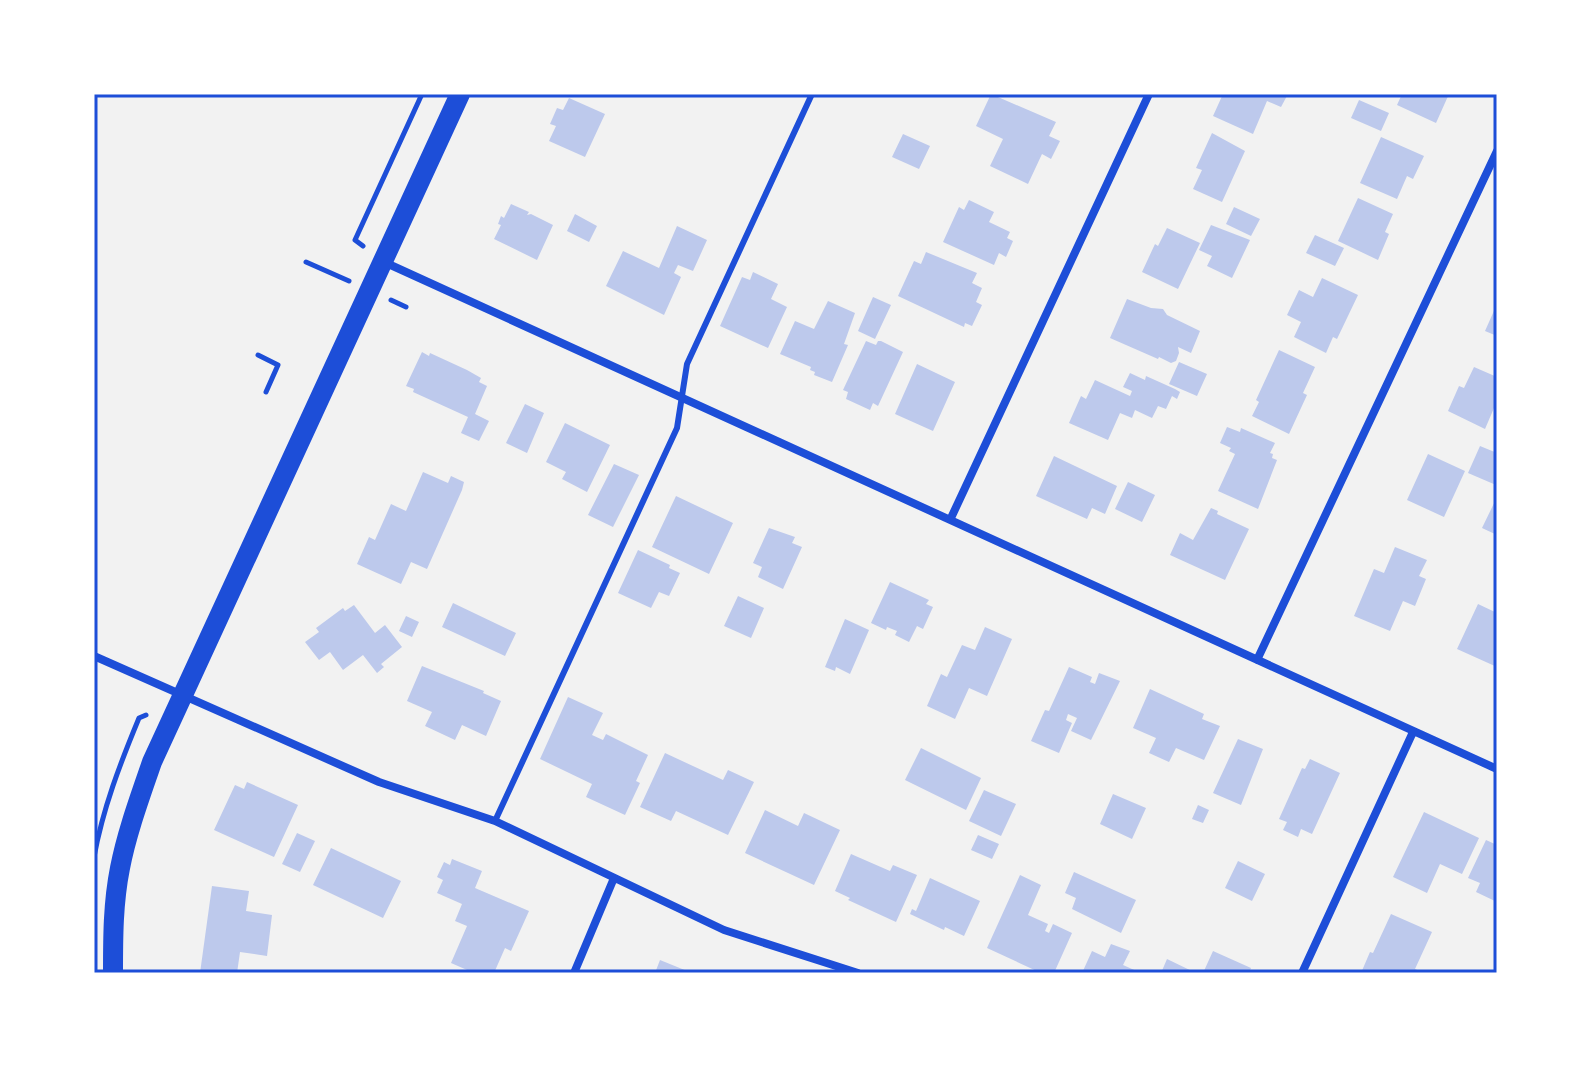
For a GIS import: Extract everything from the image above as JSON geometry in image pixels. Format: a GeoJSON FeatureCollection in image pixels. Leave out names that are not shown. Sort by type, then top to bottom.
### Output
{"type":"FeatureCollection","features":[{"type":"Feature","properties":{"kind":"main road"},"geometry":{"type":"LineString","coordinates":[[113,973],[113,921],[120,869],[132,817],[152,762],[460,94]]}},
{"type":"Feature","properties":{"kind":"street"},"geometry":{"type":"LineString","coordinates":[[951,518],[1149,94]]}},
{"type":"Feature","properties":{"kind":"street"},"geometry":{"type":"LineString","coordinates":[[1257,660],[1497,151]]}},
{"type":"Feature","properties":{"kind":"street"},"geometry":{"type":"LineString","coordinates":[[382,261],[1497,769]]}},
{"type":"Feature","properties":{"kind":"street"},"geometry":{"type":"LineString","coordinates":[[94,656],[379,782],[495,821],[724,930],[858,973]]}},
{"type":"Feature","properties":{"kind":"street"},"geometry":{"type":"LineString","coordinates":[[1302,973],[1413,732]]}},
{"type":"Feature","properties":{"kind":"street"},"geometry":{"type":"LineString","coordinates":[[574,973],[614,878]]}},
{"type":"Feature","properties":{"kind":"lane"},"geometry":{"type":"LineString","coordinates":[[495,821],[677,428],[687,364],[812,94]]}},
{"type":"Feature","properties":{"kind":"path"},"geometry":{"type":"LineString","coordinates":[[355,240],[422,94]]}},
{"type":"Feature","properties":{"kind":"path"},"geometry":{"type":"LineString","coordinates":[[258,355],[278,365],[266,392]]}},
{"type":"Feature","properties":{"kind":"building"},"geometry":{"type":"Polygon","coordinates":[[[991,94],[1056,122],[1049,136],[1060,141],[1051,159],[1042,154],[1028,184],[990,166],[1003,139],[976,126],[991,94]]]}},
{"type":"Feature","properties":{"kind":"building"},"geometry":{"type":"Polygon","coordinates":[[[1223,94],[1288,94],[1281,107],[1267,101],[1253,134],[1213,116],[1223,94]]]}},
{"type":"Feature","properties":{"kind":"building"},"geometry":{"type":"Polygon","coordinates":[[[1402,94],[1449,94],[1436,123],[1397,105],[1402,94]]]}},
{"type":"Feature","properties":{"kind":"building"},"geometry":{"type":"Polygon","coordinates":[[[569,98],[605,114],[585,157],[549,141],[556,126],[550,124],[557,108],[563,110],[569,98]]]}},
{"type":"Feature","properties":{"kind":"building"},"geometry":{"type":"Polygon","coordinates":[[[1359,100],[1389,113],[1381,131],[1351,118],[1359,100]]]}},
{"type":"Feature","properties":{"kind":"building"},"geometry":{"type":"Polygon","coordinates":[[[1212,133],[1245,151],[1222,202],[1193,189],[1202,170],[1196,168],[1212,133]]]}},
{"type":"Feature","properties":{"kind":"building"},"geometry":{"type":"Polygon","coordinates":[[[903,134],[930,146],[919,169],[892,157],[903,134]]]}},
{"type":"Feature","properties":{"kind":"building"},"geometry":{"type":"Polygon","coordinates":[[[1381,137],[1424,156],[1413,179],[1407,176],[1397,199],[1360,183],[1381,137]]]}},
{"type":"Feature","properties":{"kind":"building"},"geometry":{"type":"Polygon","coordinates":[[[1358,198],[1393,214],[1378,260],[1338,241],[1358,198]]]}},
{"type":"Feature","properties":{"kind":"building"},"geometry":{"type":"Polygon","coordinates":[[[969,200],[994,212],[989,222],[1010,232],[1007,238],[1013,241],[1006,257],[999,253],[994,265],[943,242],[959,207],[964,210],[969,200]]]}},
{"type":"Feature","properties":{"kind":"building"},"geometry":{"type":"Polygon","coordinates":[[[511,204],[529,212],[527,215],[553,225],[537,260],[494,239],[501,225],[498,224],[501,216],[504,218],[511,204]]]}},
{"type":"Feature","properties":{"kind":"building"},"geometry":{"type":"Polygon","coordinates":[[[1234,207],[1260,219],[1251,236],[1226,224],[1234,207]]]}},
{"type":"Feature","properties":{"kind":"building"},"geometry":{"type":"Polygon","coordinates":[[[575,214],[597,226],[589,242],[567,231],[575,214]]]}},
{"type":"Feature","properties":{"kind":"building"},"geometry":{"type":"Polygon","coordinates":[[[1211,225],[1250,240],[1232,278],[1207,266],[1212,256],[1199,250],[1211,225]]]}},
{"type":"Feature","properties":{"kind":"building"},"geometry":{"type":"Polygon","coordinates":[[[677,226],[707,240],[693,271],[678,265],[674,273],[681,277],[664,315],[606,286],[623,251],[659,268],[677,226]]]}},
{"type":"Feature","properties":{"kind":"building"},"geometry":{"type":"Polygon","coordinates":[[[1167,228],[1200,243],[1178,289],[1142,272],[1155,244],[1158,246],[1167,228]]]}},
{"type":"Feature","properties":{"kind":"building"},"geometry":{"type":"Polygon","coordinates":[[[1315,235],[1344,248],[1335,266],[1306,253],[1315,235]]]}},
{"type":"Feature","properties":{"kind":"building"},"geometry":{"type":"Polygon","coordinates":[[[926,252],[977,273],[972,283],[982,288],[976,302],[982,305],[972,326],[965,323],[964,327],[898,296],[914,261],[921,264],[926,252]]]}},
{"type":"Feature","properties":{"kind":"building"},"geometry":{"type":"Polygon","coordinates":[[[753,272],[778,284],[771,299],[787,307],[768,348],[720,326],[742,277],[750,280],[753,272]]]}},
{"type":"Feature","properties":{"kind":"building"},"geometry":{"type":"Polygon","coordinates":[[[1322,278],[1358,295],[1337,339],[1333,337],[1326,353],[1294,337],[1301,322],[1287,315],[1299,290],[1313,297],[1322,278]]]}},
{"type":"Feature","properties":{"kind":"building"},"geometry":{"type":"Polygon","coordinates":[[[873,297],[891,305],[875,339],[858,331],[873,297]]]}},
{"type":"Feature","properties":{"kind":"building"},"geometry":{"type":"Polygon","coordinates":[[[1127,299],[1163,309],[1167,315],[1200,331],[1191,353],[1178,347],[1176,361],[1171,363],[1110,338],[1127,299]]]}},
{"type":"Feature","properties":{"kind":"building"},"geometry":{"type":"Polygon","coordinates":[[[828,301],[855,313],[844,344],[848,345],[832,382],[814,375],[811,367],[780,354],[795,321],[814,329],[828,301]]]}},
{"type":"Feature","properties":{"kind":"building"},"geometry":{"type":"Polygon","coordinates":[[[1497,304],[1497,336],[1485,331],[1497,304]]]}},
{"type":"Feature","properties":{"kind":"building"},"geometry":{"type":"Polygon","coordinates":[[[866,341],[876,345],[881,341],[903,352],[878,406],[873,403],[870,410],[846,399],[848,392],[843,390],[866,341]]]}},
{"type":"Feature","properties":{"kind":"building"},"geometry":{"type":"Polygon","coordinates":[[[1279,350],[1315,367],[1303,393],[1307,395],[1289,434],[1252,416],[1279,350]]]}},
{"type":"Feature","properties":{"kind":"building"},"geometry":{"type":"Polygon","coordinates":[[[422,352],[467,370],[481,378],[479,382],[487,386],[475,414],[489,421],[479,441],[461,433],[468,417],[406,386],[422,352]]]}},
{"type":"Feature","properties":{"kind":"building"},"geometry":{"type":"Polygon","coordinates":[[[1179,362],[1207,374],[1197,396],[1169,384],[1179,362]]]}},
{"type":"Feature","properties":{"kind":"building"},"geometry":{"type":"Polygon","coordinates":[[[917,364],[955,382],[933,431],[895,414],[917,364]]]}},
{"type":"Feature","properties":{"kind":"building"},"geometry":{"type":"Polygon","coordinates":[[[1474,367],[1497,377],[1497,401],[1485,429],[1448,411],[1459,386],[1464,388],[1474,367]]]}},
{"type":"Feature","properties":{"kind":"building"},"geometry":{"type":"Polygon","coordinates":[[[1130,373],[1145,380],[1146,376],[1175,389],[1180,392],[1177,399],[1172,396],[1166,409],[1158,406],[1152,418],[1135,410],[1132,418],[1120,413],[1108,440],[1069,423],[1081,396],[1086,399],[1095,380],[1130,396],[1132,391],[1123,387],[1130,373]]]}},
{"type":"Feature","properties":{"kind":"building"},"geometry":{"type":"Polygon","coordinates":[[[525,404],[544,413],[527,453],[506,443],[525,404]]]}},
{"type":"Feature","properties":{"kind":"building"},"geometry":{"type":"Polygon","coordinates":[[[565,423],[610,445],[587,492],[562,479],[566,472],[546,462],[565,423]]]}},
{"type":"Feature","properties":{"kind":"building"},"geometry":{"type":"Polygon","coordinates":[[[1227,427],[1240,432],[1241,428],[1275,443],[1270,453],[1277,460],[1258,509],[1218,491],[1235,454],[1229,451],[1231,448],[1220,443],[1227,427]]]}},
{"type":"Feature","properties":{"kind":"building"},"geometry":{"type":"Polygon","coordinates":[[[1480,446],[1497,453],[1496,485],[1468,473],[1480,446]]]}},
{"type":"Feature","properties":{"kind":"building"},"geometry":{"type":"Polygon","coordinates":[[[1428,454],[1465,471],[1444,517],[1407,500],[1428,454]]]}},
{"type":"Feature","properties":{"kind":"building"},"geometry":{"type":"Polygon","coordinates":[[[1054,456],[1117,486],[1105,514],[1092,508],[1087,519],[1036,496],[1054,456]]]}},
{"type":"Feature","properties":{"kind":"building"},"geometry":{"type":"Polygon","coordinates":[[[614,464],[639,475],[613,527],[588,515],[614,464]]]}},
{"type":"Feature","properties":{"kind":"building"},"geometry":{"type":"Polygon","coordinates":[[[423,472],[448,483],[451,476],[464,482],[427,569],[411,562],[401,584],[357,564],[369,537],[375,540],[391,504],[406,511],[423,472]]]}},
{"type":"Feature","properties":{"kind":"building"},"geometry":{"type":"Polygon","coordinates":[[[1128,482],[1155,495],[1142,522],[1115,509],[1128,482]]]}},
{"type":"Feature","properties":{"kind":"building"},"geometry":{"type":"Polygon","coordinates":[[[676,496],[733,523],[709,574],[652,547],[676,496]]]}},
{"type":"Feature","properties":{"kind":"building"},"geometry":{"type":"Polygon","coordinates":[[[1497,497],[1497,535],[1482,528],[1497,497]]]}},
{"type":"Feature","properties":{"kind":"building"},"geometry":{"type":"Polygon","coordinates":[[[1211,508],[1249,529],[1225,580],[1170,555],[1180,533],[1193,540],[1211,508]]]}},
{"type":"Feature","properties":{"kind":"building"},"geometry":{"type":"Polygon","coordinates":[[[769,528],[795,537],[792,543],[802,547],[783,589],[758,577],[762,567],[753,563],[769,528]]]}},
{"type":"Feature","properties":{"kind":"building"},"geometry":{"type":"Polygon","coordinates":[[[1395,547],[1427,560],[1419,576],[1426,579],[1415,606],[1403,601],[1390,631],[1354,616],[1374,569],[1384,573],[1395,547]]]}},
{"type":"Feature","properties":{"kind":"building"},"geometry":{"type":"Polygon","coordinates":[[[638,550],[680,573],[669,596],[659,592],[651,608],[618,593],[638,550]]]}},
{"type":"Feature","properties":{"kind":"building"},"geometry":{"type":"Polygon","coordinates":[[[890,582],[929,600],[926,604],[933,607],[923,629],[917,626],[909,642],[895,635],[897,631],[871,623],[890,582]]]}},
{"type":"Feature","properties":{"kind":"building"},"geometry":{"type":"Polygon","coordinates":[[[738,596],[764,608],[751,638],[724,626],[738,596]]]}},
{"type":"Feature","properties":{"kind":"building"},"geometry":{"type":"Polygon","coordinates":[[[453,603],[516,633],[505,656],[442,627],[453,603]]]}},
{"type":"Feature","properties":{"kind":"building"},"geometry":{"type":"Polygon","coordinates":[[[1478,604],[1497,613],[1497,667],[1457,649],[1478,604]]]}},
{"type":"Feature","properties":{"kind":"building"},"geometry":{"type":"Polygon","coordinates":[[[354,605],[375,633],[385,625],[402,647],[381,664],[384,667],[377,673],[363,655],[343,670],[330,652],[319,660],[305,642],[319,632],[316,628],[343,608],[345,611],[354,605]]]}},
{"type":"Feature","properties":{"kind":"building"},"geometry":{"type":"Polygon","coordinates":[[[406,616],[419,622],[412,637],[399,631],[406,616]]]}},
{"type":"Feature","properties":{"kind":"building"},"geometry":{"type":"Polygon","coordinates":[[[845,619],[869,630],[850,674],[836,667],[835,671],[825,667],[845,619]]]}},
{"type":"Feature","properties":{"kind":"building"},"geometry":{"type":"Polygon","coordinates":[[[985,627],[1012,639],[987,696],[969,688],[955,719],[927,706],[941,674],[947,677],[962,645],[975,650],[985,627]]]}},
{"type":"Feature","properties":{"kind":"building"},"geometry":{"type":"Polygon","coordinates":[[[422,666],[501,701],[486,736],[462,725],[455,740],[425,726],[432,712],[407,701],[422,666]]]}},
{"type":"Feature","properties":{"kind":"building"},"geometry":{"type":"Polygon","coordinates":[[[1069,667],[1092,677],[1090,682],[1095,684],[1099,673],[1120,681],[1091,740],[1071,731],[1077,718],[1068,714],[1066,720],[1072,723],[1059,753],[1031,741],[1069,667]]]}},
{"type":"Feature","properties":{"kind":"building"},"geometry":{"type":"Polygon","coordinates":[[[1150,689],[1204,714],[1202,719],[1220,726],[1204,760],[1176,748],[1169,762],[1149,753],[1156,738],[1133,728],[1150,689]]]}},
{"type":"Feature","properties":{"kind":"building"},"geometry":{"type":"Polygon","coordinates":[[[568,697],[603,713],[592,735],[603,740],[606,734],[648,755],[636,781],[640,783],[625,815],[586,797],[592,784],[540,759],[568,697]]]}},
{"type":"Feature","properties":{"kind":"building"},"geometry":{"type":"Polygon","coordinates":[[[1238,739],[1263,749],[1241,805],[1213,793],[1238,739]]]}},
{"type":"Feature","properties":{"kind":"building"},"geometry":{"type":"Polygon","coordinates":[[[921,748],[981,778],[966,810],[905,780],[921,748]]]}},
{"type":"Feature","properties":{"kind":"building"},"geometry":{"type":"Polygon","coordinates":[[[665,753],[723,780],[728,770],[754,782],[728,835],[676,811],[671,821],[640,807],[665,753]]]}},
{"type":"Feature","properties":{"kind":"building"},"geometry":{"type":"Polygon","coordinates":[[[1310,759],[1340,773],[1312,834],[1301,829],[1298,837],[1283,830],[1287,822],[1279,819],[1302,768],[1305,769],[1310,759]]]}},
{"type":"Feature","properties":{"kind":"building"},"geometry":{"type":"Polygon","coordinates":[[[247,782],[298,805],[274,857],[214,830],[235,785],[244,789],[247,782]]]}},
{"type":"Feature","properties":{"kind":"building"},"geometry":{"type":"Polygon","coordinates":[[[984,790],[1016,804],[1001,836],[969,821],[984,790]]]}},
{"type":"Feature","properties":{"kind":"building"},"geometry":{"type":"Polygon","coordinates":[[[1113,794],[1146,808],[1132,839],[1100,824],[1113,794]]]}},
{"type":"Feature","properties":{"kind":"building"},"geometry":{"type":"Polygon","coordinates":[[[1198,805],[1209,810],[1203,823],[1192,819],[1198,805]]]}},
{"type":"Feature","properties":{"kind":"building"},"geometry":{"type":"Polygon","coordinates":[[[765,810],[798,826],[804,813],[840,830],[814,885],[745,853],[765,810]]]}},
{"type":"Feature","properties":{"kind":"building"},"geometry":{"type":"Polygon","coordinates":[[[1424,812],[1479,838],[1462,874],[1440,864],[1427,893],[1393,877],[1424,812]]]}},
{"type":"Feature","properties":{"kind":"building"},"geometry":{"type":"Polygon","coordinates":[[[297,833],[315,841],[300,872],[282,864],[297,833]]]}},
{"type":"Feature","properties":{"kind":"building"},"geometry":{"type":"Polygon","coordinates":[[[978,835],[999,844],[992,859],[971,850],[978,835]]]}},
{"type":"Feature","properties":{"kind":"building"},"geometry":{"type":"Polygon","coordinates":[[[1486,840],[1497,845],[1497,902],[1476,892],[1480,883],[1468,878],[1486,840]]]}},
{"type":"Feature","properties":{"kind":"building"},"geometry":{"type":"Polygon","coordinates":[[[331,848],[401,881],[383,918],[313,885],[331,848]]]}},
{"type":"Feature","properties":{"kind":"building"},"geometry":{"type":"Polygon","coordinates":[[[851,854],[890,871],[893,865],[917,875],[896,922],[835,891],[851,854]]]}},
{"type":"Feature","properties":{"kind":"building"},"geometry":{"type":"Polygon","coordinates":[[[452,859],[482,871],[475,888],[529,911],[511,951],[505,948],[494,973],[474,973],[451,963],[467,926],[455,921],[462,904],[437,893],[443,880],[437,877],[444,862],[450,865],[452,859]]]}},
{"type":"Feature","properties":{"kind":"building"},"geometry":{"type":"Polygon","coordinates":[[[1238,861],[1265,874],[1252,901],[1225,888],[1238,861]]]}},
{"type":"Feature","properties":{"kind":"building"},"geometry":{"type":"Polygon","coordinates":[[[1074,872],[1136,900],[1121,933],[1072,909],[1076,898],[1065,893],[1074,872]]]}},
{"type":"Feature","properties":{"kind":"building"},"geometry":{"type":"Polygon","coordinates":[[[1020,875],[1041,885],[1028,915],[1048,924],[1045,931],[1049,933],[1053,924],[1072,933],[1054,973],[1041,973],[987,948],[1020,875]]]}},
{"type":"Feature","properties":{"kind":"building"},"geometry":{"type":"Polygon","coordinates":[[[930,878],[980,901],[964,936],[910,914],[912,909],[916,911],[930,878]]]}},
{"type":"Feature","properties":{"kind":"building"},"geometry":{"type":"Polygon","coordinates":[[[212,886],[249,891],[246,911],[272,915],[267,956],[240,952],[237,973],[200,973],[212,886]]]}},
{"type":"Feature","properties":{"kind":"building"},"geometry":{"type":"Polygon","coordinates":[[[1391,914],[1432,932],[1415,969],[1424,973],[1361,973],[1391,914]]]}},
{"type":"Feature","properties":{"kind":"building"},"geometry":{"type":"Polygon","coordinates":[[[1111,944],[1130,951],[1123,965],[1141,973],[1082,973],[1092,951],[1105,957],[1111,944]]]}},
{"type":"Feature","properties":{"kind":"building"},"geometry":{"type":"Polygon","coordinates":[[[1213,951],[1251,968],[1249,973],[1203,973],[1213,951]]]}},
{"type":"Feature","properties":{"kind":"building"},"geometry":{"type":"Polygon","coordinates":[[[1167,959],[1196,973],[1161,973],[1167,959]]]}},
{"type":"Feature","properties":{"kind":"building"},"geometry":{"type":"Polygon","coordinates":[[[660,960],[692,973],[655,973],[660,960]]]}}]}
